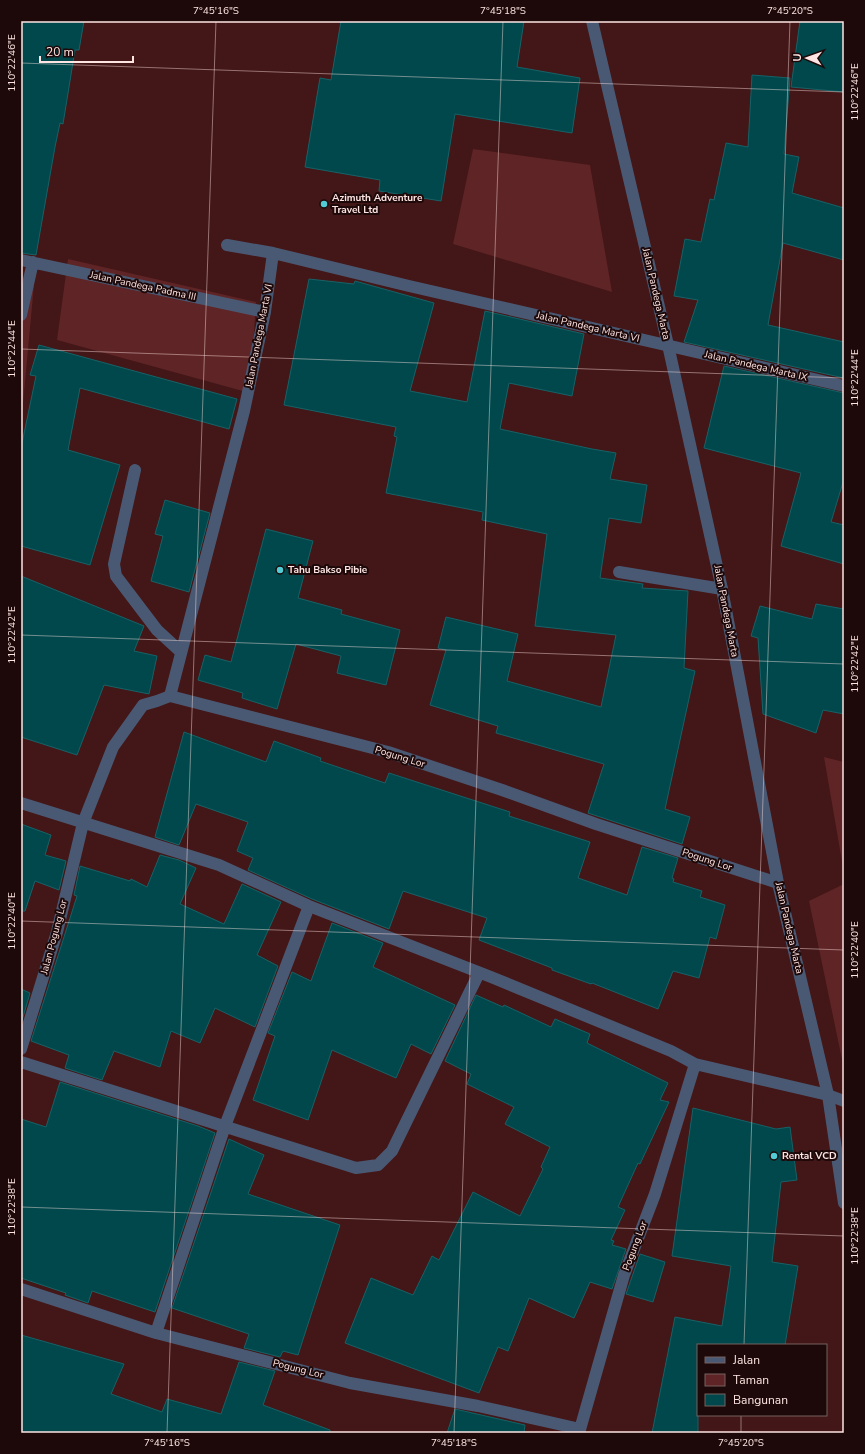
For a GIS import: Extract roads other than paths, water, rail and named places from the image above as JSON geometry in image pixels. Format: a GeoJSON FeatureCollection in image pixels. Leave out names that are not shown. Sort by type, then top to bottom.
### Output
{"type":"FeatureCollection","features":[{"type":"Feature","properties":{"kind":"street","name":"Jalan Pandega Marta"},"geometry":{"type":"LineString","coordinates":[[592,21],[668,346],[722,589],[778,883],[828,1095],[844,1203]]}},
{"type":"Feature","properties":{"kind":"street"},"geometry":{"type":"LineString","coordinates":[[227,245],[273,253]]}},
{"type":"Feature","properties":{"kind":"street","name":"Jalan Pandega Marta VI"},"geometry":{"type":"LineString","coordinates":[[170,696],[244,412],[265,312],[273,253],[668,346]]}},
{"type":"Feature","properties":{"kind":"street"},"geometry":{"type":"LineString","coordinates":[[21,315],[27,261]]}},
{"type":"Feature","properties":{"kind":"street","name":"Jalan Pandega Padma III"},"geometry":{"type":"LineString","coordinates":[[27,261],[265,312]]}},
{"type":"Feature","properties":{"kind":"street","name":"Jalan Pandega Marta IX"},"geometry":{"type":"LineString","coordinates":[[668,346],[844,386]]}},
{"type":"Feature","properties":{"kind":"street"},"geometry":{"type":"LineString","coordinates":[[135,470],[114,564],[116,576],[157,630],[181,652]]}},
{"type":"Feature","properties":{"kind":"street"},"geometry":{"type":"LineString","coordinates":[[619,572],[722,589]]}},
{"type":"Feature","properties":{"kind":"street"},"geometry":{"type":"LineString","coordinates":[[83,823],[113,747],[143,705],[170,696]]}},
{"type":"Feature","properties":{"kind":"street","name":"Pogung Lor"},"geometry":{"type":"LineString","coordinates":[[170,696],[388,752],[596,824],[778,883]]}},
{"type":"Feature","properties":{"kind":"street"},"geometry":{"type":"LineString","coordinates":[[21,802],[83,823],[219,865],[309,906],[671,1051],[696,1064],[828,1095],[844,1101]]}},
{"type":"Feature","properties":{"kind":"street","name":"Jalan Pogung Lor"},"geometry":{"type":"LineString","coordinates":[[21,1049],[57,932],[83,823]]}},
{"type":"Feature","properties":{"kind":"street"},"geometry":{"type":"LineString","coordinates":[[156,1333],[225,1126],[309,906]]}},
{"type":"Feature","properties":{"kind":"street"},"geometry":{"type":"LineString","coordinates":[[21,1062],[356,1168],[378,1165],[392,1151],[479,973]]}},
{"type":"Feature","properties":{"kind":"street","name":"Pogung Lor"},"geometry":{"type":"LineString","coordinates":[[21,1289],[156,1333],[350,1383],[478,1406],[580,1431],[624,1275],[655,1194],[696,1064]]}},
{"type":"Feature","properties":{"kind":"place","name":"Azimuth Adventure Travel Ltd"},"geometry":{"type":"Point","coordinates":[324,204]}},
{"type":"Feature","properties":{"kind":"place","name":"Tahu Bakso Pibie"},"geometry":{"type":"Point","coordinates":[280,570]}},
{"type":"Feature","properties":{"kind":"place","name":"Rental VCD"},"geometry":{"type":"Point","coordinates":[774,1156]}}]}
